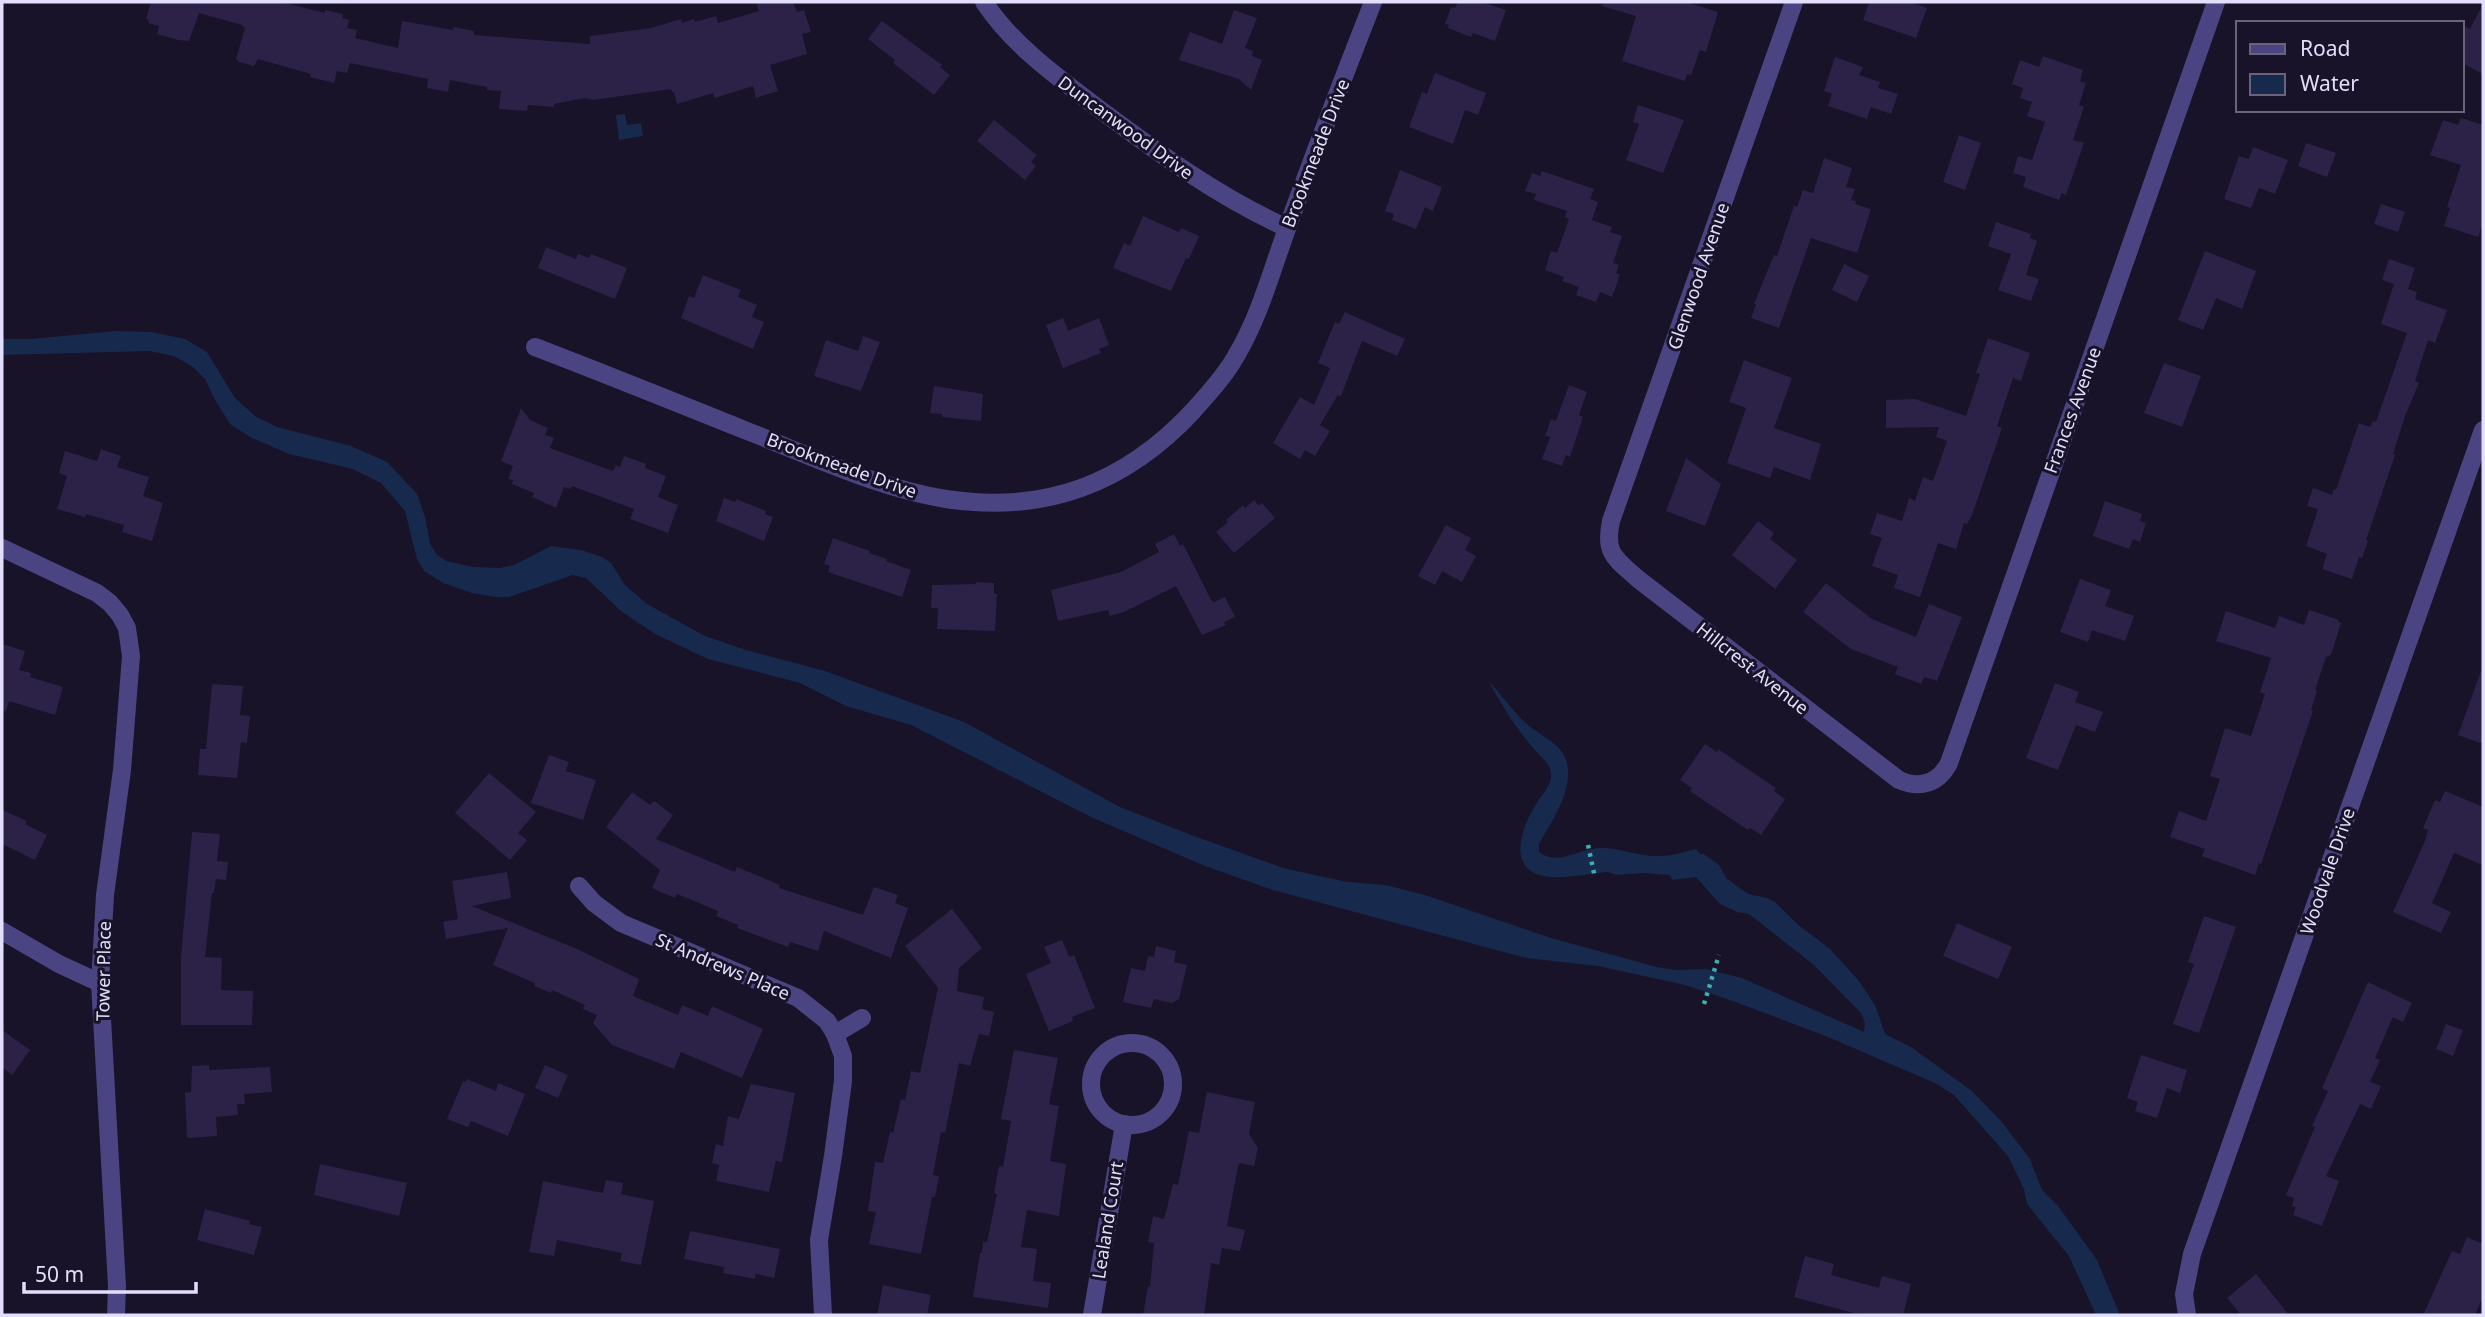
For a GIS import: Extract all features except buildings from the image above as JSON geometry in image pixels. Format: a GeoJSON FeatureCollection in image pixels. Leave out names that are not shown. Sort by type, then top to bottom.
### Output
{"type":"FeatureCollection","features":[{"type":"Feature","properties":{"kind":"street","name":"Duncanwood Drive"},"geometry":{"type":"LineString","coordinates":[[984,2],[1030,53],[1159,154],[1225,198],[1287,228]]}},
{"type":"Feature","properties":{"kind":"street","name":"Brookmeade Drive"},"geometry":{"type":"LineString","coordinates":[[535,347],[824,461],[891,485],[944,499],[974,502],[1045,498],[1079,490],[1115,474],[1157,446],[1199,404],[1222,377],[1240,349],[1271,276],[1373,2]]}},
{"type":"Feature","properties":{"kind":"street","name":"Glenwood Avenue"},"geometry":{"type":"LineString","coordinates":[[1610,552],[1608,537],[1611,521],[1794,2]]}},
{"type":"Feature","properties":{"kind":"street","name":"Frances Avenue"},"geometry":{"type":"LineString","coordinates":[[1899,780],[1919,785],[1928,784],[1937,779],[1949,763],[2216,2]]}},
{"type":"Feature","properties":{"kind":"street","name":"Woodvale Drive"},"geometry":{"type":"LineString","coordinates":[[2187,1315],[2184,1294],[2192,1254],[2483,430]]}},
{"type":"Feature","properties":{"kind":"street","name":"Tower Place"},"geometry":{"type":"LineString","coordinates":[[2,548],[97,593],[110,603],[127,628],[131,656],[128,709],[105,895],[100,983],[117,1286],[116,1315]]}},
{"type":"Feature","properties":{"kind":"street","name":"Hillcrest Avenue"},"geometry":{"type":"LineString","coordinates":[[1610,552],[1638,579],[1899,780]]}},
{"type":"Feature","properties":{"kind":"street","name":"St Andrews Place"},"geometry":{"type":"LineString","coordinates":[[579,886],[594,903],[621,923],[798,998],[827,1021],[835,1034],[844,1056],[843,1081],[819,1240],[823,1315]]}},
{"type":"Feature","properties":{"kind":"street"},"geometry":{"type":"LineString","coordinates":[[2,931],[67,969],[100,983]]}},
{"type":"Feature","properties":{"kind":"street"},"geometry":{"type":"LineString","coordinates":[[835,1034],[862,1018]]}},
{"type":"Feature","properties":{"kind":"street"},"geometry":{"type":"LineString","coordinates":[[1124,1045],[1142,1045],[1155,1050],[1168,1066],[1173,1083],[1171,1096],[1163,1111],[1153,1119],[1140,1124],[1124,1124],[1109,1118],[1098,1105],[1092,1090],[1093,1077],[1099,1061],[1112,1049],[1124,1045]]}},
{"type":"Feature","properties":{"kind":"street","name":"Lealand Court"},"geometry":{"type":"LineString","coordinates":[[1092,1315],[1124,1124]]}},
{"type":"Feature","properties":{"kind":"path"},"geometry":{"type":"LineString","coordinates":[[1588,845],[1595,877]]}},
{"type":"Feature","properties":{"kind":"path"},"geometry":{"type":"LineString","coordinates":[[1704,1004],[1719,954]]}},
{"type":"Feature","properties":{"kind":"water"},"geometry":{"type":"Polygon","coordinates":[[[625,114],[627,125],[641,123],[643,136],[619,140],[616,115],[625,114]]]}},
{"type":"Feature","properties":{"kind":"water"},"geometry":{"type":"Polygon","coordinates":[[[115,331],[151,332],[185,339],[207,352],[235,398],[255,416],[277,427],[351,446],[387,462],[417,494],[430,544],[437,555],[446,561],[473,567],[500,568],[514,565],[551,546],[581,550],[611,563],[624,584],[647,604],[705,636],[825,671],[964,722],[1120,807],[1194,836],[1283,868],[1347,882],[1386,885],[1425,895],[1551,938],[1657,967],[1676,970],[1706,969],[1742,978],[1864,1032],[1865,1023],[1861,1013],[1814,965],[1749,914],[1720,904],[1696,877],[1672,880],[1670,875],[1617,875],[1608,872],[1551,877],[1532,872],[1521,857],[1522,836],[1530,815],[1548,786],[1551,773],[1510,717],[1488,680],[1523,720],[1554,743],[1565,757],[1568,779],[1565,791],[1539,844],[1539,852],[1559,858],[1607,848],[1658,856],[1696,849],[1719,865],[1726,878],[1748,894],[1775,902],[1797,924],[1830,949],[1859,981],[1875,1005],[1885,1034],[1911,1047],[1972,1091],[2001,1121],[2030,1159],[2042,1190],[2058,1206],[2097,1260],[2120,1315],[2096,1315],[2069,1256],[2027,1204],[2024,1189],[2008,1156],[1954,1095],[1937,1084],[1828,1037],[1685,985],[1598,966],[1526,958],[1273,890],[1205,866],[1091,817],[911,725],[846,706],[800,683],[708,659],[655,634],[622,612],[586,578],[573,575],[509,597],[472,593],[443,583],[424,571],[417,559],[405,511],[381,483],[353,469],[289,454],[252,438],[230,424],[205,379],[193,367],[174,356],[149,351],[2,355],[2,339],[115,331]]]}}]}
